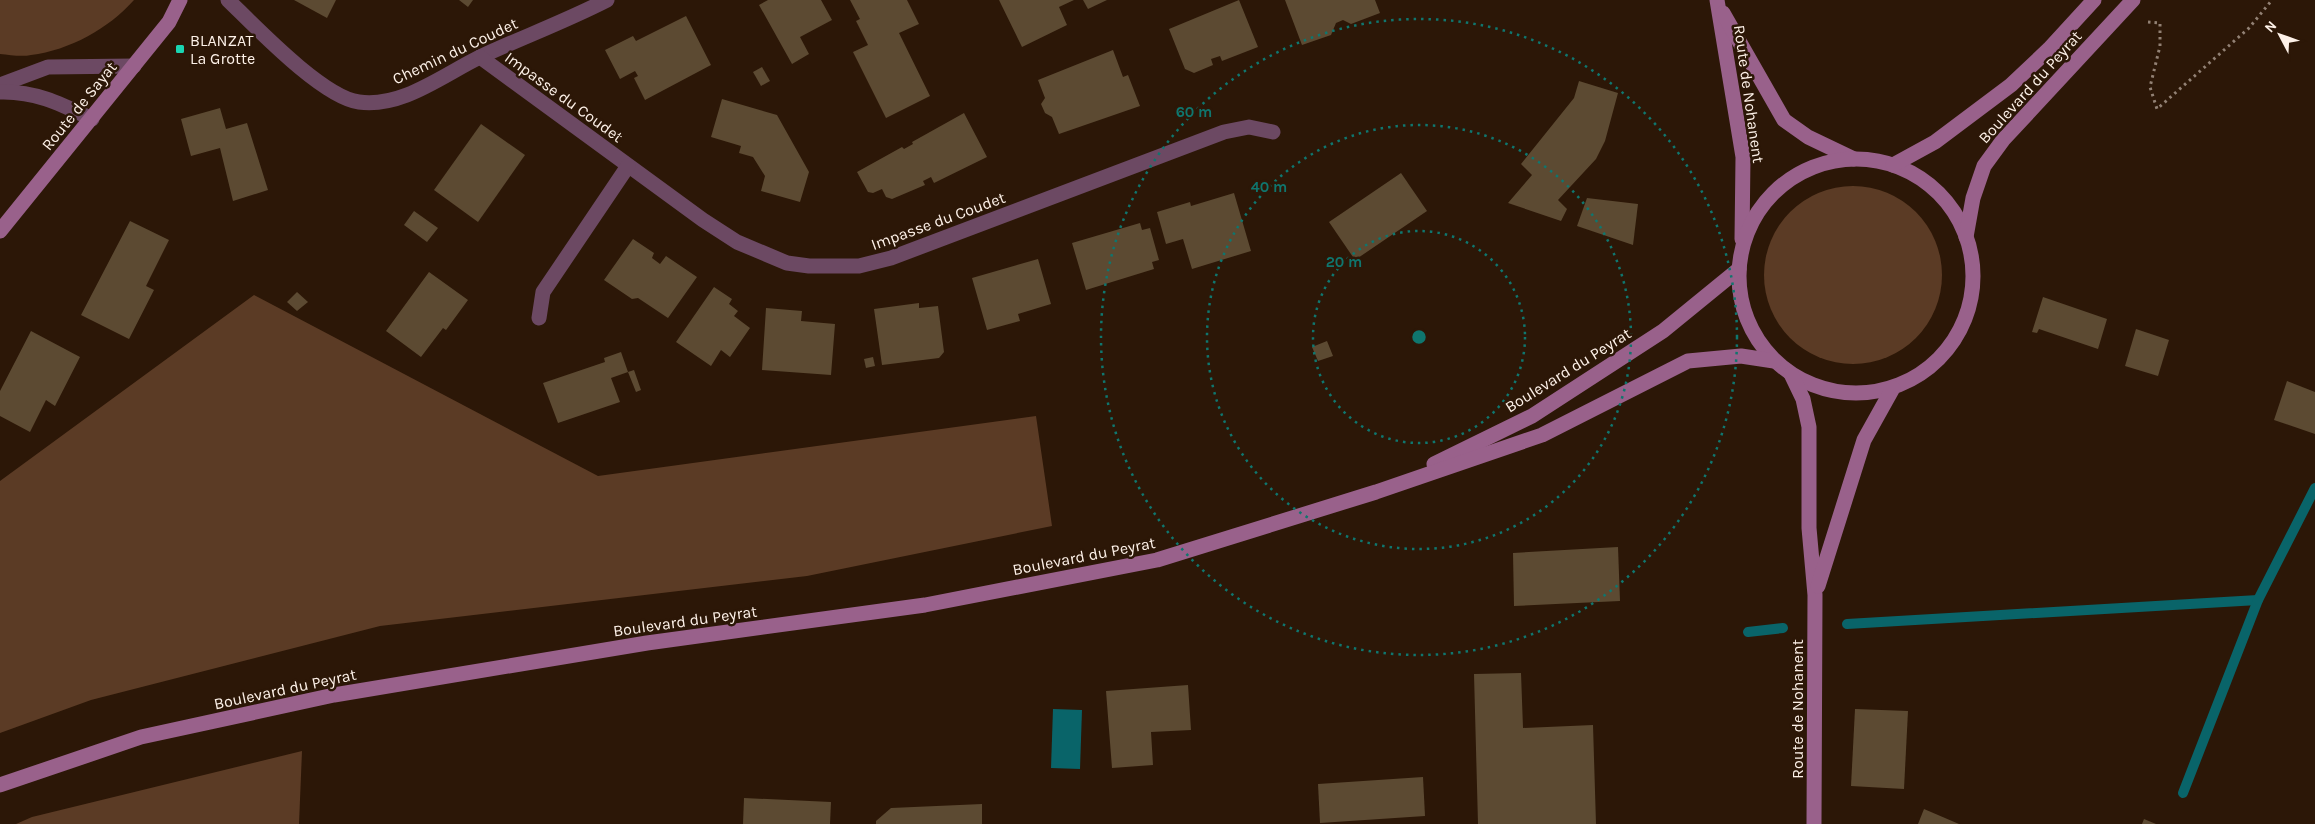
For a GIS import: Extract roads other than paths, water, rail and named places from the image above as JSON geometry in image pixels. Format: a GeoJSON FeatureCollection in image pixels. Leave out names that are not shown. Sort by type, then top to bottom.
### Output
{"type":"FeatureCollection","features":[{"type":"Feature","properties":{"kind":"main road","name":"Route de Sayat"},"geometry":{"type":"LineString","coordinates":[[0,231],[169,22],[180,0]]}},
{"type":"Feature","properties":{"kind":"main road","name":"Boulevard du Peyrat"},"geometry":{"type":"LineString","coordinates":[[1892,164],[1935,142],[2011,84],[2049,49],[2094,0]]}},
{"type":"Feature","properties":{"kind":"main road","name":"Boulevard du Peyrat"},"geometry":{"type":"LineString","coordinates":[[1966,238],[1972,198],[1984,166],[2003,140],[2133,0]]}},
{"type":"Feature","properties":{"kind":"main road","name":"Route de Nohanent"},"geometry":{"type":"LineString","coordinates":[[1717,2],[1784,120],[1808,137],[1854,159]]}},
{"type":"Feature","properties":{"kind":"main road","name":"Route de Nohanent"},"geometry":{"type":"LineString","coordinates":[[1717,2],[1729,84],[1743,157],[1742,249]]}},
{"type":"Feature","properties":{"kind":"main road"},"geometry":{"type":"LineString","coordinates":[[1854,159],[1892,164],[1917,176],[1938,192],[1955,213],[1966,238],[1973,264],[1972,290],[1966,316],[1954,339],[1938,360],[1917,376],[1893,388],[1858,394],[1823,389],[1791,374],[1774,361],[1758,342],[1746,319],[1740,294],[1739,269],[1742,249],[1752,221],[1771,196],[1795,176],[1823,164],[1854,159]]}},
{"type":"Feature","properties":{"kind":"main road","name":"Boulevard du Peyrat"},"geometry":{"type":"LineString","coordinates":[[1376,492],[1532,416],[1663,330],[1739,269]]}},
{"type":"Feature","properties":{"kind":"main road","name":"Boulevard du Peyrat"},"geometry":{"type":"LineString","coordinates":[[0,785],[141,738],[334,695],[647,643],[925,605],[1157,560],[1376,492],[1542,435],[1688,361],[1741,356],[1774,361]]}},
{"type":"Feature","properties":{"kind":"main road","name":"Route de Nohanent"},"geometry":{"type":"LineString","coordinates":[[1791,374],[1803,399],[1809,427],[1809,528],[1815,594],[1814,824]]}},
{"type":"Feature","properties":{"kind":"main road","name":"Route de Nohanent"},"geometry":{"type":"LineString","coordinates":[[1815,594],[1864,440],[1893,388]]}},
{"type":"Feature","properties":{"kind":"street","name":"Chemin du Coudet"},"geometry":{"type":"LineString","coordinates":[[228,0],[292,61],[336,93],[358,102],[377,102],[413,92],[480,57],[607,0]]}},
{"type":"Feature","properties":{"kind":"street","name":"Impasse du Coudet"},"geometry":{"type":"LineString","coordinates":[[480,57],[720,233],[787,262],[809,266],[859,266],[892,258],[1224,132],[1250,127],[1273,132]]}},
{"type":"Feature","properties":{"kind":"street"},"geometry":{"type":"LineString","coordinates":[[0,85],[48,67],[134,66]]}},
{"type":"Feature","properties":{"kind":"street"},"geometry":{"type":"LineString","coordinates":[[0,92],[14,92],[50,98],[92,119]]}},
{"type":"Feature","properties":{"kind":"street","name":"Impasse du Coudet"},"geometry":{"type":"LineString","coordinates":[[539,318],[543,292],[628,166]]}},
{"type":"Feature","properties":{"kind":"water"},"geometry":{"type":"Polygon","coordinates":[[[1053,709],[1082,710],[1080,769],[1051,768],[1053,709]]]}},
{"type":"Feature","properties":{"kind":"waterway"},"geometry":{"type":"LineString","coordinates":[[2183,793],[2258,600],[2315,488]]}},
{"type":"Feature","properties":{"kind":"waterway"},"geometry":{"type":"LineString","coordinates":[[1847,624],[2258,600]]}},
{"type":"Feature","properties":{"kind":"waterway"},"geometry":{"type":"LineString","coordinates":[[1748,632],[1783,628]]}},
{"type":"Feature","properties":{"kind":"place","name":"BLANZAT La Grotte"},"geometry":{"type":"Point","coordinates":[180,49]}}]}
